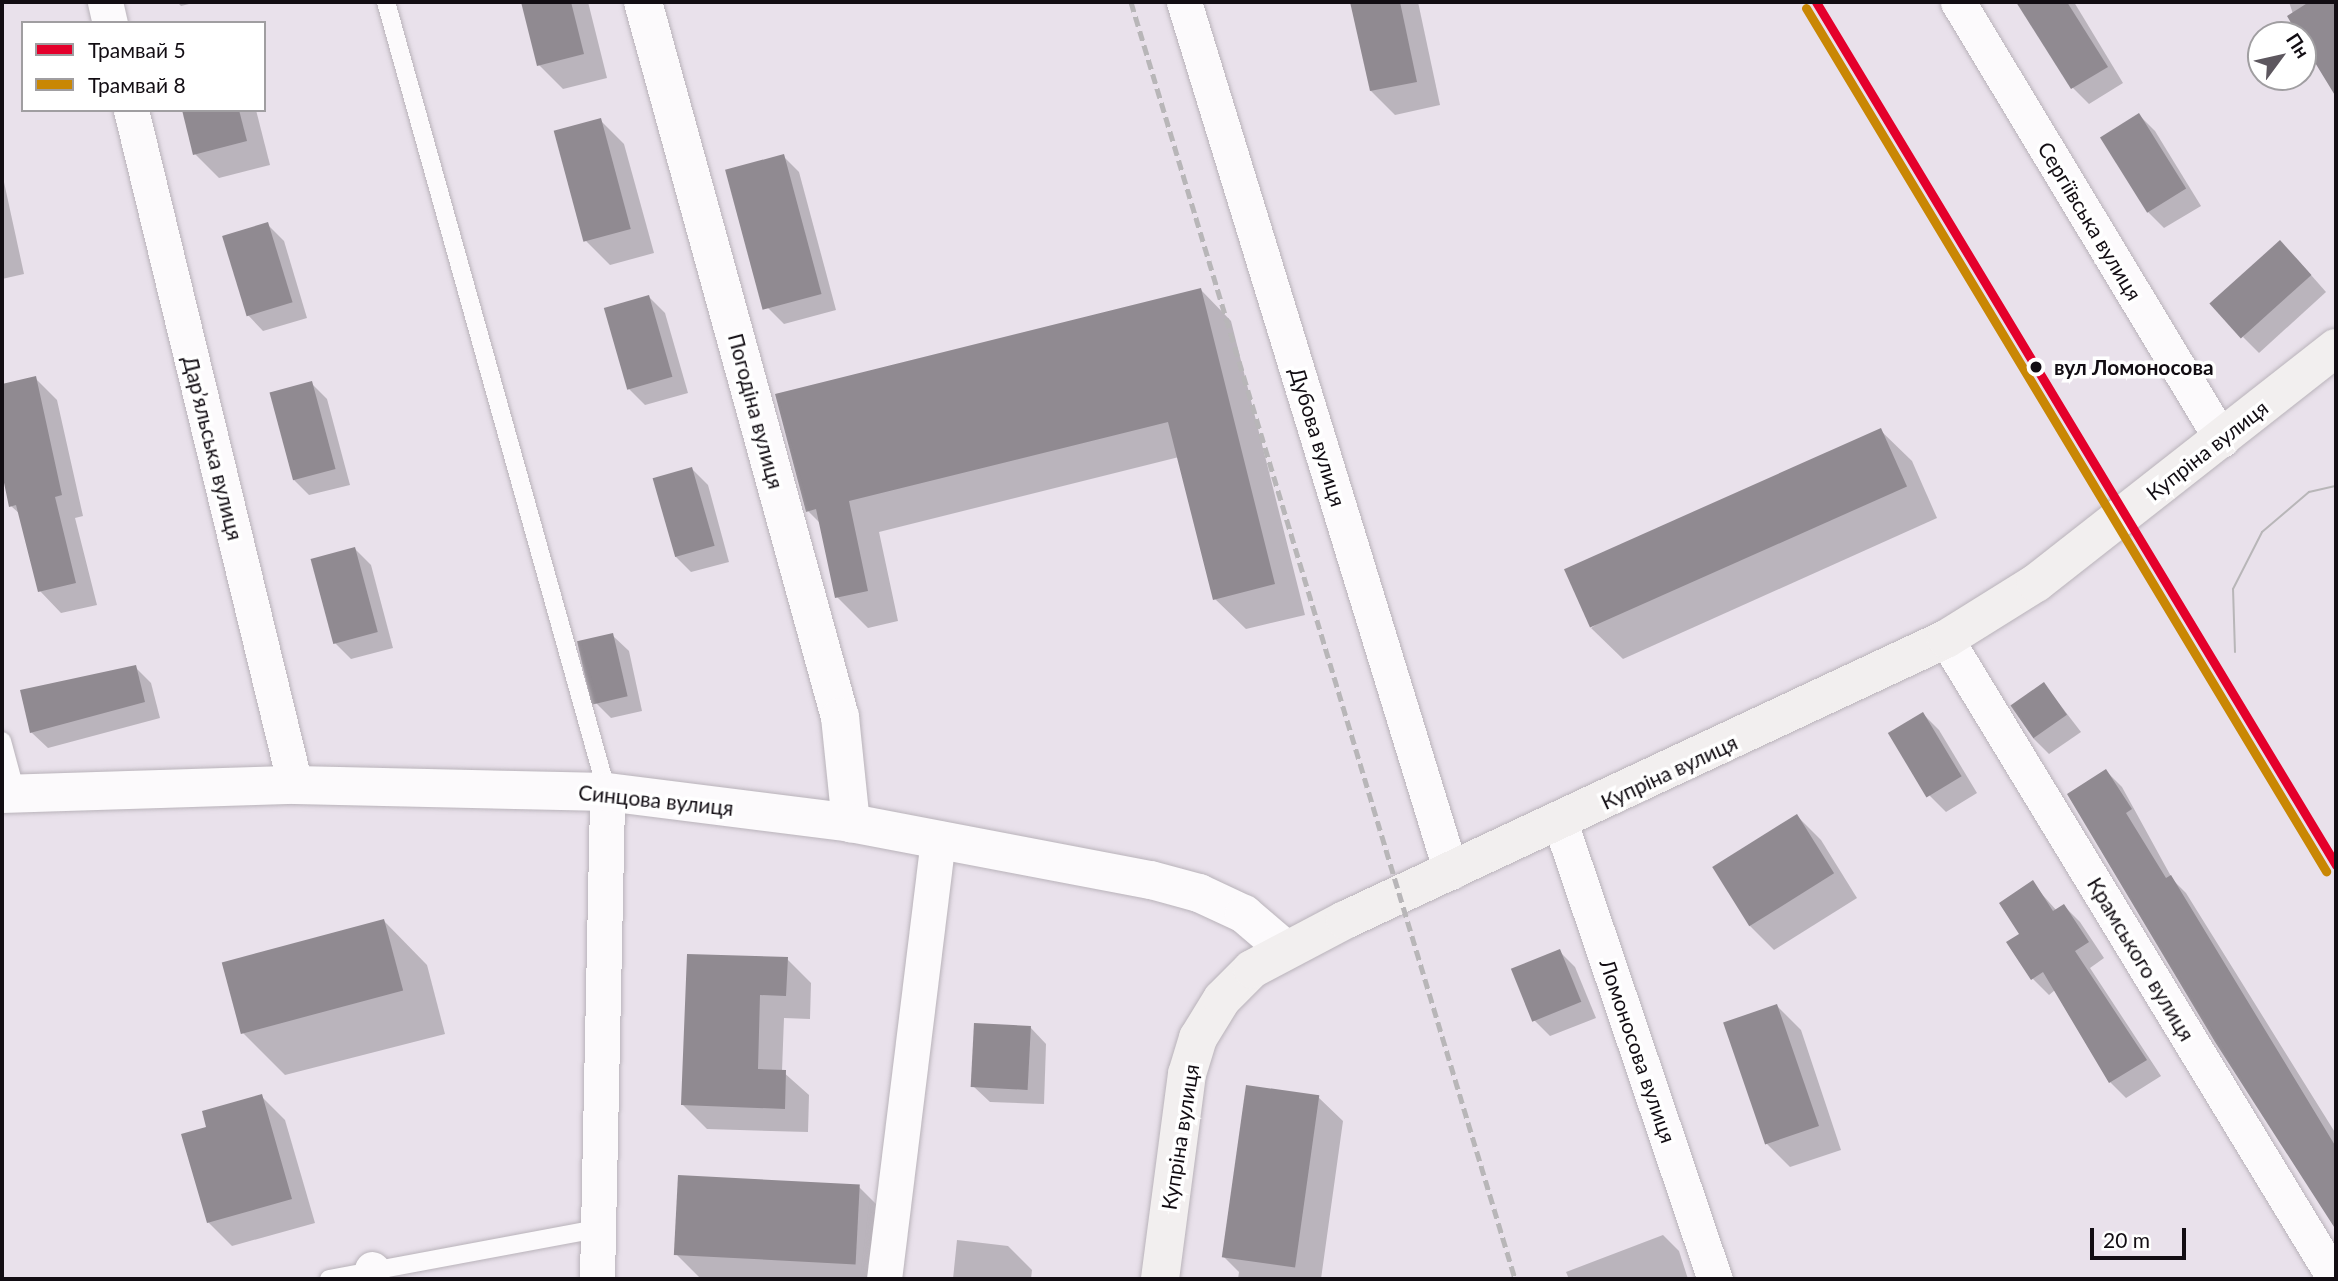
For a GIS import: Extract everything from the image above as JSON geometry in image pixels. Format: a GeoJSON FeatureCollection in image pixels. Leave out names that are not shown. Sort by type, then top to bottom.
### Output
{"type":"FeatureCollection","features":[{"type":"Feature","properties":{"kind":"main road","name":"Купріна вулиця"},"geometry":{"type":"LineString","coordinates":[[1160,1279],[1187,1074],[1198,1038],[1222,999],[1251,969],[1285,950],[1946,639],[2036,583],[2222,440],[2336,348]]}},
{"type":"Feature","properties":{"kind":"street"},"geometry":{"type":"LineString","coordinates":[[105,2],[110,21]]}},
{"type":"Feature","properties":{"kind":"street","name":"Погодіна вулиця"},"geometry":{"type":"LineString","coordinates":[[643,2],[840,716],[851,822]]}},
{"type":"Feature","properties":{"kind":"street","name":"Дубова вулиця"},"geometry":{"type":"LineString","coordinates":[[1184,2],[1451,872]]}},
{"type":"Feature","properties":{"kind":"street","name":"Сергіївська вулиця"},"geometry":{"type":"LineString","coordinates":[[1958,2],[2222,440]]}},
{"type":"Feature","properties":{"kind":"street","name":"Дар’яльська вулиця"},"geometry":{"type":"LineString","coordinates":[[131,112],[295,785]]}},
{"type":"Feature","properties":{"kind":"street","name":"Крамського вулиця"},"geometry":{"type":"LineString","coordinates":[[1946,639],[2335,1279]]}},
{"type":"Feature","properties":{"kind":"street","name":"Синцова вулиця"},"geometry":{"type":"LineString","coordinates":[[9,794],[295,785],[607,792],[851,822],[1199,893],[1244,914],[1285,950]]}},
{"type":"Feature","properties":{"kind":"street"},"geometry":{"type":"LineString","coordinates":[[597,1279],[601,1228],[607,792]]}},
{"type":"Feature","properties":{"kind":"street","name":"Ломоносова вулиця"},"geometry":{"type":"LineString","coordinates":[[1560,822],[1716,1279]]}},
{"type":"Feature","properties":{"kind":"street"},"geometry":{"type":"LineString","coordinates":[[884,1279],[938,838]]}},
{"type":"Feature","properties":{"kind":"lane"},"geometry":{"type":"LineString","coordinates":[[386,2],[607,792]]}},
{"type":"Feature","properties":{"kind":"lane"},"geometry":{"type":"LineString","coordinates":[[2,741],[9,794]]}},
{"type":"Feature","properties":{"kind":"lane"},"geometry":{"type":"LineString","coordinates":[[329,1279],[371,1274],[601,1228]]}},
{"type":"Feature","properties":{"kind":"building"},"geometry":{"type":"Polygon","coordinates":[[[521,2],[571,2],[584,54],[537,66],[521,2]]]}},
{"type":"Feature","properties":{"kind":"building"},"geometry":{"type":"Polygon","coordinates":[[[1350,2],[1400,2],[1417,82],[1370,91],[1350,2]]]}},
{"type":"Feature","properties":{"kind":"building"},"geometry":{"type":"Polygon","coordinates":[[[2016,2],[2067,2],[2108,67],[2071,89],[2016,2]]]}},
{"type":"Feature","properties":{"kind":"building"},"geometry":{"type":"Polygon","coordinates":[[[2309,2],[2336,2],[2336,97],[2317,66],[2317,21],[2290,21],[2287,16],[2309,2]]]}},
{"type":"Feature","properties":{"kind":"building"},"geometry":{"type":"Polygon","coordinates":[[[182,112],[240,112],[247,141],[193,155],[182,112]]]}},
{"type":"Feature","properties":{"kind":"building"},"geometry":{"type":"Polygon","coordinates":[[[2139,113],[2186,188],[2147,213],[2100,137],[2139,113]]]}},
{"type":"Feature","properties":{"kind":"building"},"geometry":{"type":"Polygon","coordinates":[[[601,118],[631,229],[583,242],[554,131],[601,118]]]}},
{"type":"Feature","properties":{"kind":"building"},"geometry":{"type":"Polygon","coordinates":[[[784,154],[822,294],[763,310],[725,170],[784,154]]]}},
{"type":"Feature","properties":{"kind":"building"},"geometry":{"type":"Polygon","coordinates":[[[268,222],[293,302],[247,316],[222,236],[268,222]]]}},
{"type":"Feature","properties":{"kind":"building"},"geometry":{"type":"Polygon","coordinates":[[[2280,240],[2311,275],[2241,338],[2209,304],[2280,240]]]}},
{"type":"Feature","properties":{"kind":"building"},"geometry":{"type":"Polygon","coordinates":[[[1201,288],[1275,584],[1213,600],[1168,422],[849,501],[868,591],[835,598],[816,509],[806,512],[775,394],[1201,288]]]}},
{"type":"Feature","properties":{"kind":"building"},"geometry":{"type":"Polygon","coordinates":[[[649,295],[672,377],[627,390],[604,308],[649,295]]]}},
{"type":"Feature","properties":{"kind":"building"},"geometry":{"type":"Polygon","coordinates":[[[36,376],[62,495],[55,497],[76,583],[38,592],[16,505],[9,507],[2,473],[2,384],[36,376]]]}},
{"type":"Feature","properties":{"kind":"building"},"geometry":{"type":"Polygon","coordinates":[[[312,381],[336,469],[293,480],[269,392],[312,381]]]}},
{"type":"Feature","properties":{"kind":"building"},"geometry":{"type":"Polygon","coordinates":[[[1881,428],[1907,486],[1590,628],[1564,569],[1881,428]]]}},
{"type":"Feature","properties":{"kind":"building"},"geometry":{"type":"Polygon","coordinates":[[[692,467],[715,546],[675,557],[653,478],[692,467]]]}},
{"type":"Feature","properties":{"kind":"building"},"geometry":{"type":"Polygon","coordinates":[[[355,547],[378,632],[333,644],[311,559],[355,547]]]}},
{"type":"Feature","properties":{"kind":"building"},"geometry":{"type":"Polygon","coordinates":[[[613,633],[628,696],[592,705],[577,641],[613,633]]]}},
{"type":"Feature","properties":{"kind":"building"},"geometry":{"type":"Polygon","coordinates":[[[136,665],[145,702],[30,733],[20,690],[136,665]]]}},
{"type":"Feature","properties":{"kind":"building"},"geometry":{"type":"Polygon","coordinates":[[[2044,682],[2067,715],[2033,738],[2010,706],[2044,682]]]}},
{"type":"Feature","properties":{"kind":"building"},"geometry":{"type":"Polygon","coordinates":[[[1923,712],[1962,776],[1926,797],[1888,733],[1923,712]]]}},
{"type":"Feature","properties":{"kind":"building"},"geometry":{"type":"Polygon","coordinates":[[[2106,769],[2132,809],[2126,813],[2166,878],[2171,875],[2336,1147],[2336,1230],[2215,1042],[2067,794],[2106,769]]]}},
{"type":"Feature","properties":{"kind":"building"},"geometry":{"type":"Polygon","coordinates":[[[1797,814],[1834,873],[1749,926],[1712,867],[1797,814]]]}},
{"type":"Feature","properties":{"kind":"building"},"geometry":{"type":"Polygon","coordinates":[[[2033,880],[2053,911],[2064,904],[2089,942],[2075,951],[2147,1060],[2109,1083],[2043,972],[2031,980],[2006,942],[2019,934],[1999,903],[2033,880]]]}},
{"type":"Feature","properties":{"kind":"building"},"geometry":{"type":"Polygon","coordinates":[[[384,919],[403,990],[241,1034],[222,962],[384,919]]]}},
{"type":"Feature","properties":{"kind":"building"},"geometry":{"type":"Polygon","coordinates":[[[1560,949],[1581,1002],[1532,1022],[1511,969],[1560,949]]]}},
{"type":"Feature","properties":{"kind":"building"},"geometry":{"type":"Polygon","coordinates":[[[687,954],[788,957],[786,996],[760,995],[758,1069],[786,1070],[785,1109],[681,1105],[687,954]]]}},
{"type":"Feature","properties":{"kind":"building"},"geometry":{"type":"Polygon","coordinates":[[[1777,1004],[1819,1126],[1765,1145],[1723,1023],[1777,1004]]]}},
{"type":"Feature","properties":{"kind":"building"},"geometry":{"type":"Polygon","coordinates":[[[974,1023],[1031,1026],[1028,1090],[971,1087],[974,1023]]]}},
{"type":"Feature","properties":{"kind":"building"},"geometry":{"type":"Polygon","coordinates":[[[1246,1085],[1319,1095],[1295,1268],[1222,1257],[1246,1085]]]}},
{"type":"Feature","properties":{"kind":"building"},"geometry":{"type":"Polygon","coordinates":[[[262,1094],[292,1199],[207,1223],[181,1134],[206,1127],[202,1111],[262,1094]]]}},
{"type":"Feature","properties":{"kind":"building"},"geometry":{"type":"Polygon","coordinates":[[[678,1175],[860,1185],[856,1264],[674,1255],[678,1175]]]}},
{"type":"Feature","properties":{"kind":"tram line","name":"5"},"geometry":{"type":"LineString","coordinates":[[1816,2],[2336,865]]}},
{"type":"Feature","properties":{"kind":"tram line","name":"8"},"geometry":{"type":"LineString","coordinates":[[1806,8],[2326,871]]}},
{"type":"Feature","properties":{"kind":"tram line"},"geometry":{"type":"LineString","coordinates":[[2235,652],[2233,589],[2262,532],[2309,492],[2336,486]]}},
{"type":"Feature","properties":{"kind":"railway"},"geometry":{"type":"LineString","coordinates":[[1131,2],[1515,1279]]}},
{"type":"Feature","properties":{"kind":"place","name":"вул Ломоносова"},"geometry":{"type":"Point","coordinates":[2036,367]}}]}
